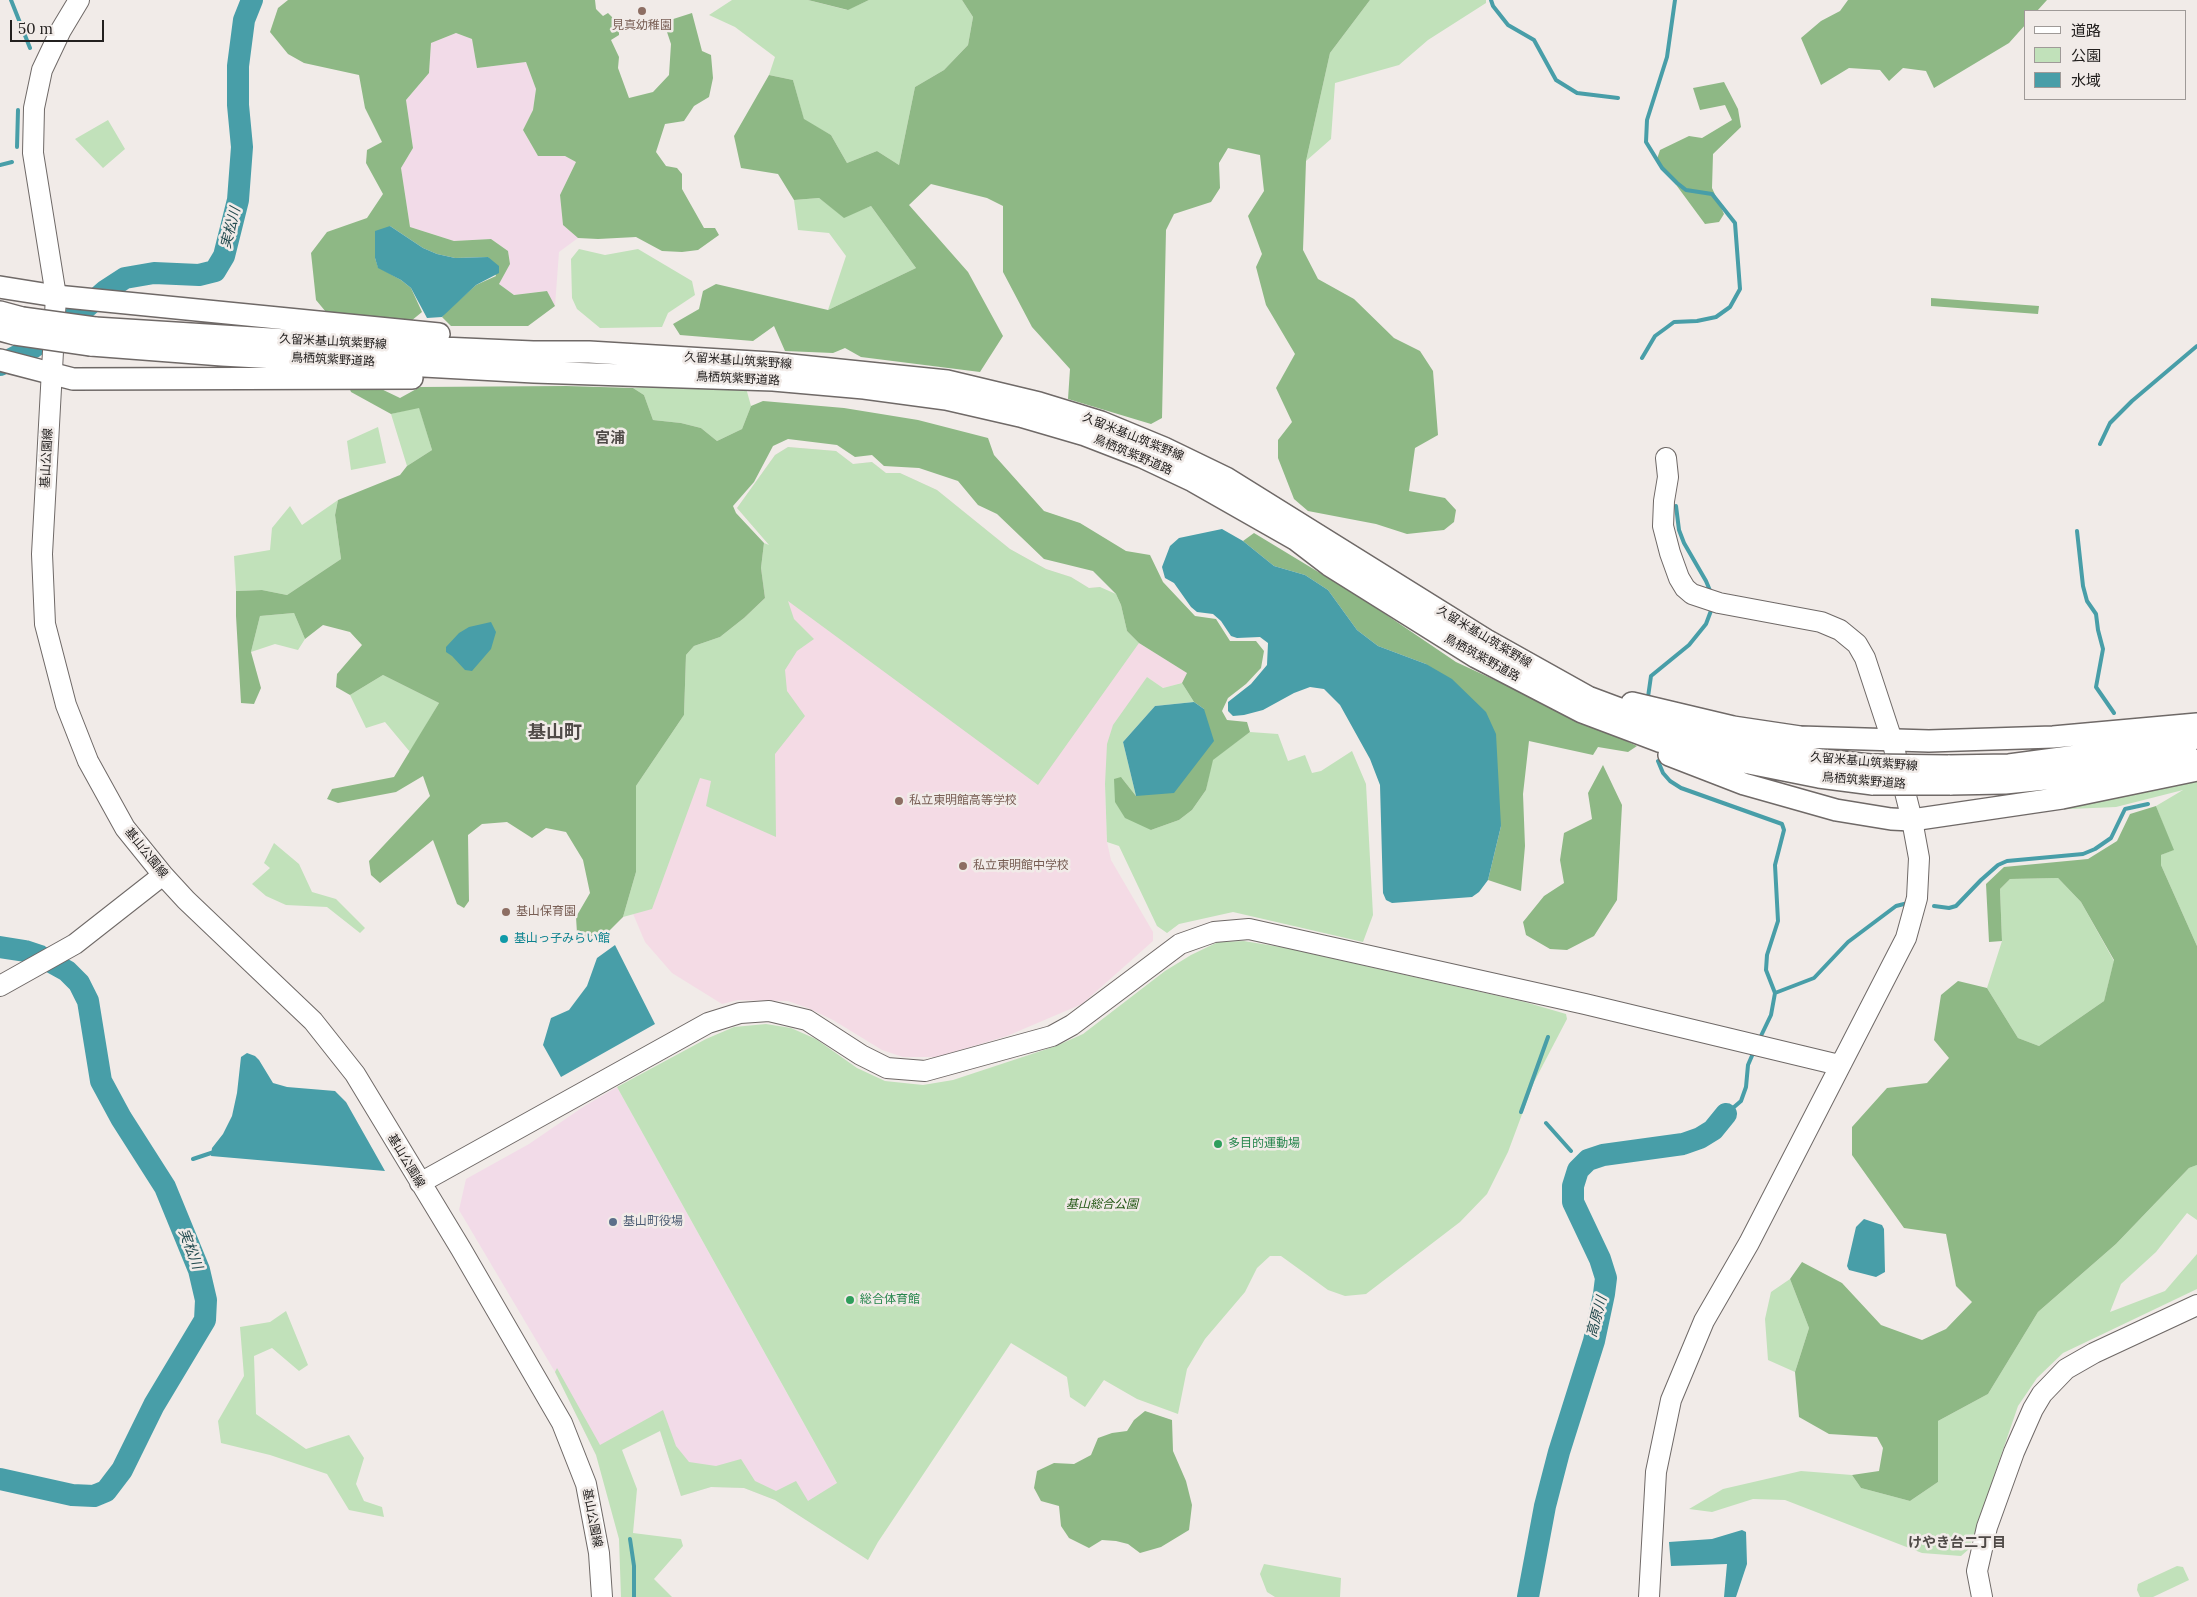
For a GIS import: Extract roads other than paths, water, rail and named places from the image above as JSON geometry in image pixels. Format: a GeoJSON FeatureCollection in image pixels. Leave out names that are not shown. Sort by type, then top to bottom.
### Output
{"type":"FeatureCollection","features":[{"type":"Feature","properties":{"kind":"main road"},"geometry":{"type":"LineString","coordinates":[[0,287],[56,296],[539,344],[588,352]]}},
{"type":"Feature","properties":{"kind":"main road","name":"久留米基山筑紫野線"},"geometry":{"type":"LineString","coordinates":[[0,312],[12,327],[93,337],[360,344],[533,352],[588,352],[780,364],[947,381],[1039,403],[1101,422],[1164,448],[1226,478],[1486,640],[1585,705]]}},
{"type":"Feature","properties":{"kind":"main road","name":"鳥栖筑紫野道路"},"geometry":{"type":"LineString","coordinates":[[93,337],[222,356],[611,376],[669,375],[773,380],[864,388],[946,399],[1020,416],[1085,435],[1142,457],[1193,481],[1295,539],[1329,565],[1476,657],[1585,705],[1660,741],[1819,777],[1871,774],[1949,775],[2005,782],[2145,765],[2197,755]]}},
{"type":"Feature","properties":{"kind":"main road"},"geometry":{"type":"LineString","coordinates":[[0,360],[73,378],[334,377],[531,379],[611,376]]}},
{"type":"Feature","properties":{"kind":"main road"},"geometry":{"type":"LineString","coordinates":[[1585,705],[1644,704],[1733,727],[1800,737],[1892,740],[1928,741],[2053,737],[2197,724]]}},
{"type":"Feature","properties":{"kind":"main road"},"geometry":{"type":"LineString","coordinates":[[1585,705],[1654,750],[1744,784],[1836,810],[1890,819],[1912,820],[2062,798],[2197,770]]}},
{"type":"Feature","properties":{"kind":"main road"},"geometry":{"type":"LineString","coordinates":[[1949,775],[2197,738]]}},
{"type":"Feature","properties":{"kind":"street","name":"基山公園線"},"geometry":{"type":"LineString","coordinates":[[78,0],[42,70],[34,108],[33,153],[56,296],[42,554],[45,624],[66,705],[88,761],[125,828],[163,875],[313,1020],[355,1074],[461,1249],[562,1423],[586,1484],[599,1553],[602,1597]]}},
{"type":"Feature","properties":{"kind":"street"},"geometry":{"type":"LineString","coordinates":[[1648,1597],[1656,1472],[1671,1400],[1704,1321],[1749,1243],[1906,938],[1917,898],[1919,858],[1912,820],[1892,740],[1866,658],[1857,644],[1840,630],[1821,622],[1712,601],[1692,594],[1685,588],[1679,578],[1670,553],[1663,526],[1664,501],[1668,477],[1666,458]]}},
{"type":"Feature","properties":{"kind":"street"},"geometry":{"type":"LineString","coordinates":[[0,986],[75,944],[163,875]]}},
{"type":"Feature","properties":{"kind":"street"},"geometry":{"type":"LineString","coordinates":[[420,1183],[708,1023],[740,1013],[769,1011],[807,1020],[861,1055],[887,1068],[925,1072],[1052,1036],[1072,1025],[1180,944],[1214,932],[1248,929],[1737,1039],[1839,1065]]}},
{"type":"Feature","properties":{"kind":"street"},"geometry":{"type":"LineString","coordinates":[[1982,1597],[1977,1571],[1987,1526],[2014,1452],[2042,1394],[2066,1369],[2094,1353],[2197,1305]]}},
{"type":"Feature","properties":{"kind":"water"},"geometry":{"type":"Polygon","coordinates":[[[390,226],[423,248],[437,254],[455,258],[488,257],[499,266],[499,273],[476,285],[442,317],[427,318],[411,288],[401,280],[378,268],[375,258],[375,231],[390,226]]]}},
{"type":"Feature","properties":{"kind":"water"},"geometry":{"type":"Polygon","coordinates":[[[1222,529],[1243,541],[1274,566],[1305,575],[1328,590],[1357,630],[1378,646],[1426,664],[1452,679],[1486,712],[1496,734],[1501,826],[1488,880],[1479,892],[1472,897],[1392,903],[1386,900],[1383,893],[1380,785],[1370,759],[1340,705],[1324,689],[1310,687],[1294,693],[1263,710],[1244,715],[1233,716],[1228,711],[1228,702],[1251,684],[1267,665],[1268,643],[1260,637],[1237,638],[1231,636],[1221,621],[1213,614],[1197,612],[1191,607],[1174,583],[1165,578],[1162,567],[1170,546],[1179,538],[1222,529]]]}},
{"type":"Feature","properties":{"kind":"water"},"geometry":{"type":"Polygon","coordinates":[[[491,622],[496,632],[491,649],[472,671],[465,670],[446,652],[446,647],[459,633],[469,627],[491,622]]]}},
{"type":"Feature","properties":{"kind":"water"},"geometry":{"type":"Polygon","coordinates":[[[1194,702],[1204,709],[1214,741],[1174,793],[1136,796],[1123,742],[1155,706],[1194,702]]]}},
{"type":"Feature","properties":{"kind":"water"},"geometry":{"type":"Polygon","coordinates":[[[615,945],[655,1024],[561,1077],[543,1045],[551,1018],[569,1010],[587,986],[597,958],[615,945]]]}},
{"type":"Feature","properties":{"kind":"water"},"geometry":{"type":"Polygon","coordinates":[[[247,1053],[259,1060],[273,1083],[287,1087],[335,1091],[346,1102],[385,1171],[211,1156],[212,1148],[223,1134],[232,1116],[241,1057],[247,1053]]]}},
{"type":"Feature","properties":{"kind":"water"},"geometry":{"type":"Polygon","coordinates":[[[1864,1219],[1882,1225],[1884,1229],[1885,1272],[1876,1277],[1849,1270],[1847,1266],[1856,1227],[1864,1219]]]}},
{"type":"Feature","properties":{"kind":"water"},"geometry":{"type":"Polygon","coordinates":[[[1742,1530],[1746,1532],[1747,1564],[1736,1597],[1724,1597],[1727,1564],[1671,1566],[1669,1542],[1712,1539],[1742,1530]]]}},
{"type":"Feature","properties":{"kind":"waterway"},"geometry":{"type":"LineString","coordinates":[[11,0],[30,48]]}},
{"type":"Feature","properties":{"kind":"waterway","name":"実松川"},"geometry":{"type":"LineString","coordinates":[[0,365],[34,347],[81,312],[105,291],[125,278],[154,273],[199,275],[215,271],[224,256],[238,200],[242,147],[238,105],[238,66],[244,20],[252,0]]}},
{"type":"Feature","properties":{"kind":"waterway"},"geometry":{"type":"LineString","coordinates":[[1491,0],[1493,6],[1508,25],[1534,40],[1556,80],[1577,93],[1618,98]]}},
{"type":"Feature","properties":{"kind":"waterway"},"geometry":{"type":"LineString","coordinates":[[1642,358],[1655,336],[1674,322],[1697,321],[1716,317],[1730,307],[1740,289],[1735,223],[1712,194],[1686,190],[1677,183],[1662,168],[1646,142],[1647,120],[1667,57],[1675,0]]}},
{"type":"Feature","properties":{"kind":"waterway"},"geometry":{"type":"LineString","coordinates":[[17,147],[18,110]]}},
{"type":"Feature","properties":{"kind":"waterway"},"geometry":{"type":"LineString","coordinates":[[0,165],[12,162]]}},
{"type":"Feature","properties":{"kind":"waterway"},"geometry":{"type":"LineString","coordinates":[[2100,444],[2110,423],[2132,401],[2197,346]]}},
{"type":"Feature","properties":{"kind":"waterway"},"geometry":{"type":"LineString","coordinates":[[1676,506],[1679,530],[1684,543],[1711,593]]}},
{"type":"Feature","properties":{"kind":"waterway"},"geometry":{"type":"LineString","coordinates":[[2077,531],[2083,586],[2087,601],[2096,614],[2103,649],[2096,687],[2114,713]]}},
{"type":"Feature","properties":{"kind":"waterway"},"geometry":{"type":"LineString","coordinates":[[1648,697],[1651,676],[1689,645],[1706,624],[1712,608]]}},
{"type":"Feature","properties":{"kind":"waterway"},"geometry":{"type":"LineString","coordinates":[[1658,761],[1663,773],[1670,781],[1681,788],[1782,824],[1784,830],[1775,865],[1778,921],[1767,955],[1766,970],[1775,993],[1771,1015],[1759,1040]]}},
{"type":"Feature","properties":{"kind":"waterway"},"geometry":{"type":"LineString","coordinates":[[1934,906],[1949,908],[1956,906],[1981,880],[1998,865],[2007,861],[2083,854],[2095,849],[2111,838],[2125,809],[2148,804]]}},
{"type":"Feature","properties":{"kind":"waterway"},"geometry":{"type":"LineString","coordinates":[[1775,993],[1814,978],[1848,942],[1896,906],[1908,903]]}},
{"type":"Feature","properties":{"kind":"waterway","name":"実松川"},"geometry":{"type":"LineString","coordinates":[[0,947],[25,951],[40,956],[67,971],[79,983],[88,1001],[101,1081],[121,1118],[165,1187],[199,1270],[206,1300],[205,1320],[154,1405],[122,1470],[106,1491],[94,1496],[72,1495],[0,1479]]}},
{"type":"Feature","properties":{"kind":"waterway"},"geometry":{"type":"LineString","coordinates":[[1521,1112],[1548,1037]]}},
{"type":"Feature","properties":{"kind":"waterway"},"geometry":{"type":"LineString","coordinates":[[1726,1114],[1741,1101],[1746,1087],[1748,1065],[1754,1051]]}},
{"type":"Feature","properties":{"kind":"waterway","name":"高原川"},"geometry":{"type":"LineString","coordinates":[[1528,1597],[1545,1506],[1559,1452],[1594,1341],[1606,1278],[1600,1259],[1573,1202],[1573,1186],[1578,1170],[1588,1160],[1603,1155],[1683,1144],[1700,1138],[1713,1130],[1726,1114]]}},
{"type":"Feature","properties":{"kind":"waterway"},"geometry":{"type":"LineString","coordinates":[[1546,1123],[1571,1151]]}},
{"type":"Feature","properties":{"kind":"waterway"},"geometry":{"type":"LineString","coordinates":[[193,1159],[214,1152]]}},
{"type":"Feature","properties":{"kind":"waterway"},"geometry":{"type":"LineString","coordinates":[[630,1539],[634,1566],[634,1597]]}},
{"type":"Feature","properties":{"kind":"place","name":"見真幼稚園"},"geometry":{"type":"Point","coordinates":[642,11]}},
{"type":"Feature","properties":{"kind":"place","name":"私立東明館高等学校"},"geometry":{"type":"Point","coordinates":[899,801]}},
{"type":"Feature","properties":{"kind":"place","name":"私立東明館中学校"},"geometry":{"type":"Point","coordinates":[963,866]}},
{"type":"Feature","properties":{"kind":"place","name":"基山保育園"},"geometry":{"type":"Point","coordinates":[506,912]}},
{"type":"Feature","properties":{"kind":"place","name":"基山っ子みらい館"},"geometry":{"type":"Point","coordinates":[504,939]}},
{"type":"Feature","properties":{"kind":"place","name":"多目的運動場"},"geometry":{"type":"Point","coordinates":[1218,1144]}},
{"type":"Feature","properties":{"kind":"place","name":"基山町役場"},"geometry":{"type":"Point","coordinates":[613,1222]}},
{"type":"Feature","properties":{"kind":"place","name":"総合体育館"},"geometry":{"type":"Point","coordinates":[850,1300]}},
{"type":"Feature","properties":{"kind":"district","name":"宮浦"},"geometry":{"type":"Point","coordinates":[610,439]}},
{"type":"Feature","properties":{"kind":"district","name":"基山町"},"geometry":{"type":"Point","coordinates":[555,733]}},
{"type":"Feature","properties":{"kind":"district","name":"けやき台二丁目"},"geometry":{"type":"Point","coordinates":[1957,1543]}},
{"type":"Feature","properties":{"kind":"park label","name":"基山総合公園"},"geometry":{"type":"Point","coordinates":[1102,1205]}}]}
